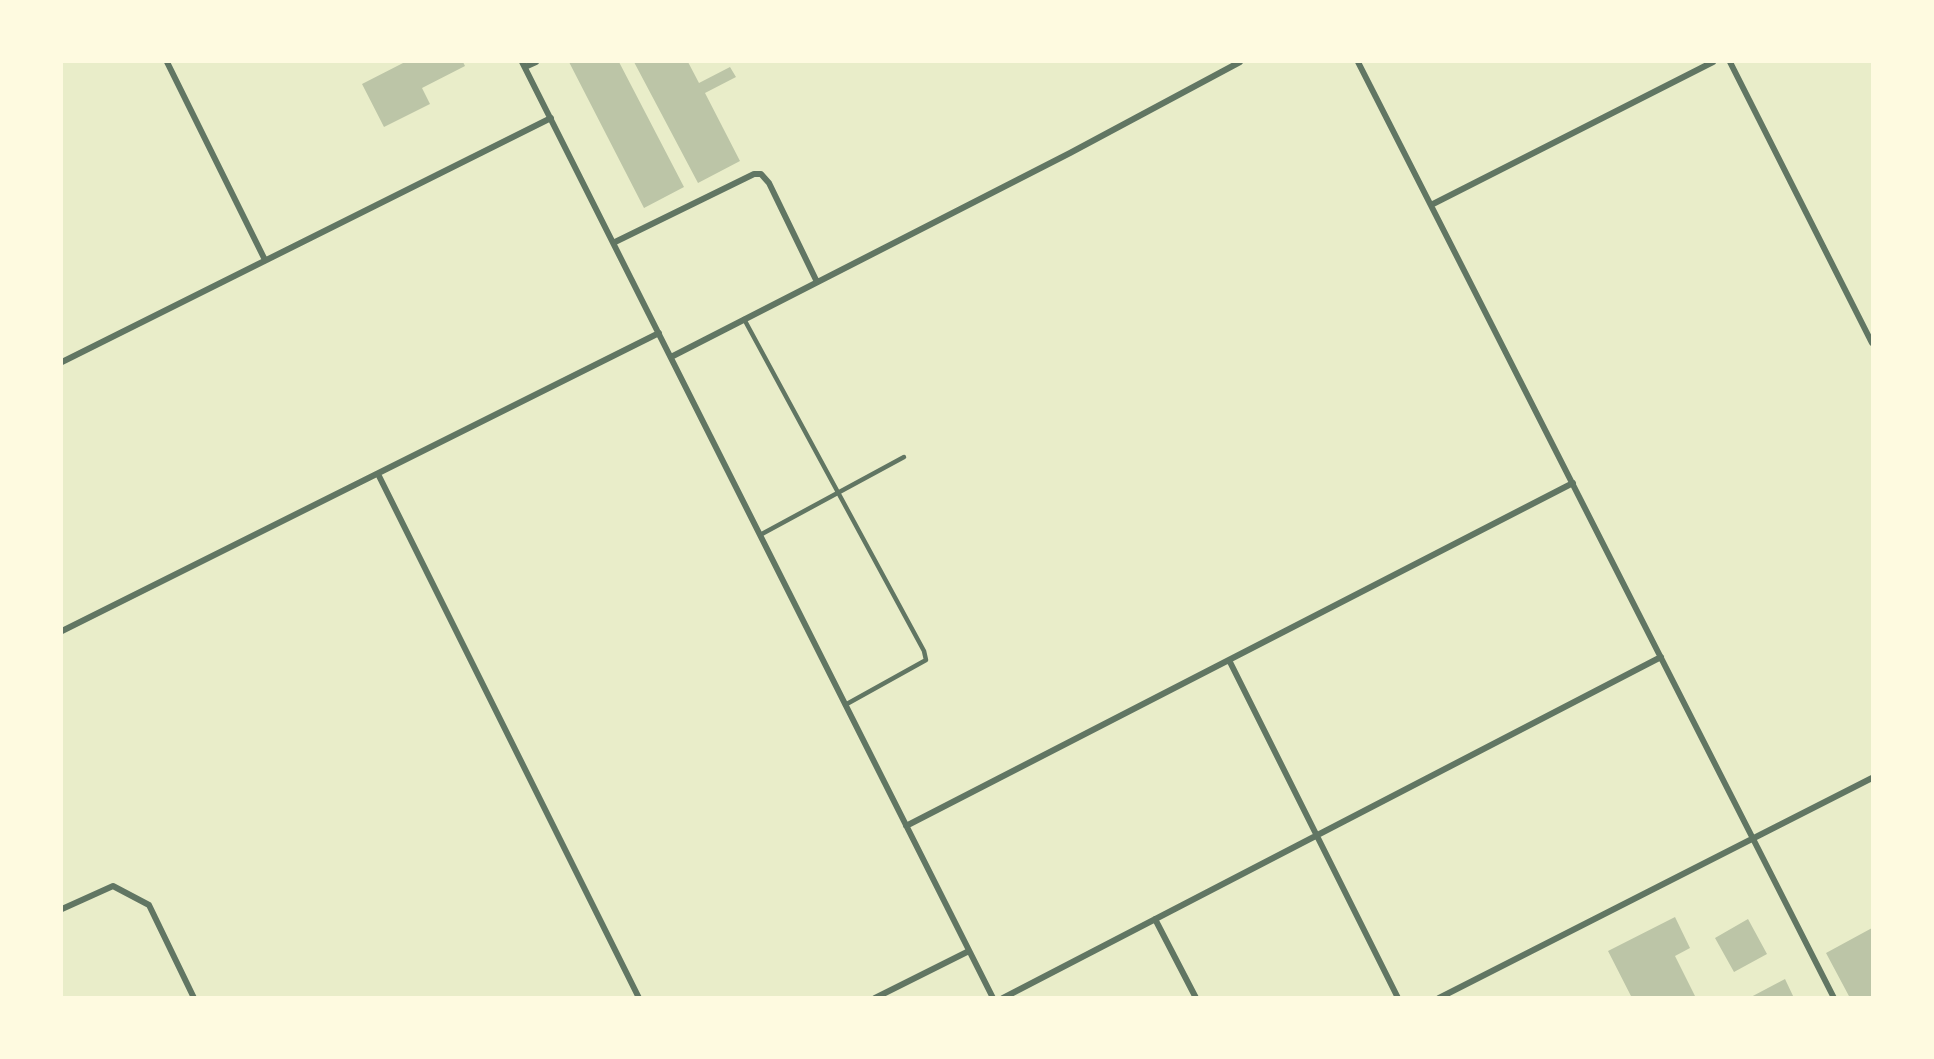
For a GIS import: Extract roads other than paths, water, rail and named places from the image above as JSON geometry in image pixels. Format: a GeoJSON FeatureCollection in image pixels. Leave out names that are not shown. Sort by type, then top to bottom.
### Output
{"type":"FeatureCollection","features":[{"type":"Feature","properties":{"kind":"street"},"geometry":{"type":"LineString","coordinates":[[167,62],[265,260]]}},
{"type":"Feature","properties":{"kind":"street"},"geometry":{"type":"LineString","coordinates":[[536,62],[523,64],[993,998]]}},
{"type":"Feature","properties":{"kind":"street"},"geometry":{"type":"LineString","coordinates":[[671,357],[1240,62]]}},
{"type":"Feature","properties":{"kind":"street"},"geometry":{"type":"LineString","coordinates":[[1358,62],[1834,998]]}},
{"type":"Feature","properties":{"kind":"street"},"geometry":{"type":"LineString","coordinates":[[1431,205],[1713,62]]}},
{"type":"Feature","properties":{"kind":"street"},"geometry":{"type":"LineString","coordinates":[[1730,62],[1872,343]]}},
{"type":"Feature","properties":{"kind":"street"},"geometry":{"type":"LineString","coordinates":[[62,362],[550,118]]}},
{"type":"Feature","properties":{"kind":"street"},"geometry":{"type":"LineString","coordinates":[[613,243],[754,174],[761,174],[769,183],[817,282]]}},
{"type":"Feature","properties":{"kind":"street"},"geometry":{"type":"LineString","coordinates":[[62,631],[659,333]]}},
{"type":"Feature","properties":{"kind":"street"},"geometry":{"type":"LineString","coordinates":[[378,474],[639,998]]}},
{"type":"Feature","properties":{"kind":"street"},"geometry":{"type":"LineString","coordinates":[[906,826],[1573,483]]}},
{"type":"Feature","properties":{"kind":"street"},"geometry":{"type":"LineString","coordinates":[[1004,998],[1661,657]]}},
{"type":"Feature","properties":{"kind":"street"},"geometry":{"type":"LineString","coordinates":[[1229,660],[1398,998]]}},
{"type":"Feature","properties":{"kind":"street"},"geometry":{"type":"LineString","coordinates":[[1439,998],[1872,778]]}},
{"type":"Feature","properties":{"kind":"street"},"geometry":{"type":"LineString","coordinates":[[62,909],[113,886],[149,905],[194,998]]}},
{"type":"Feature","properties":{"kind":"street"},"geometry":{"type":"LineString","coordinates":[[1155,919],[1196,998]]}},
{"type":"Feature","properties":{"kind":"street"},"geometry":{"type":"LineString","coordinates":[[875,998],[969,951]]}},
{"type":"Feature","properties":{"kind":"lane"},"geometry":{"type":"LineString","coordinates":[[744,319],[924,651],[926,660],[845,705]]}},
{"type":"Feature","properties":{"kind":"lane"},"geometry":{"type":"LineString","coordinates":[[760,535],[904,457]]}}]}
